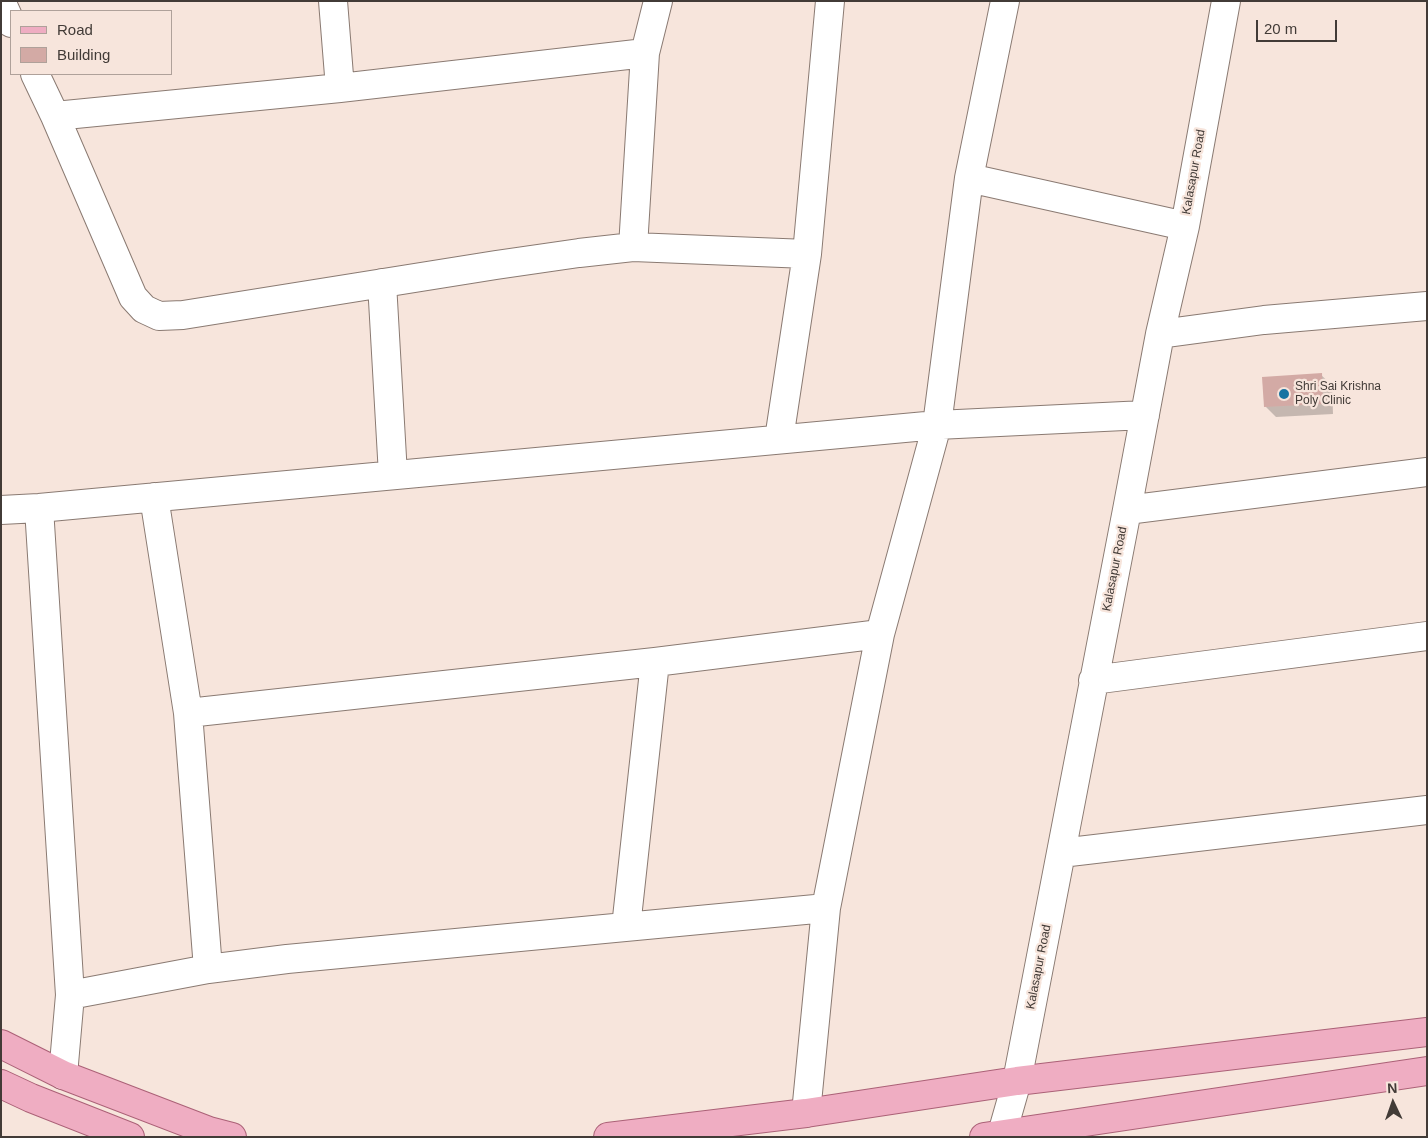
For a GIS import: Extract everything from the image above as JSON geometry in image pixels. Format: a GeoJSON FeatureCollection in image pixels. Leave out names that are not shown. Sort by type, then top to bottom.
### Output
{"type":"FeatureCollection","features":[{"type":"Feature","properties":{"kind":"main road"},"geometry":{"type":"LineString","coordinates":[[608,1137],[806,1113],[1017,1081],[1427,1032]]}},
{"type":"Feature","properties":{"kind":"main road"},"geometry":{"type":"LineString","coordinates":[[1,1044],[63,1075],[209,1131],[232,1137]]}},
{"type":"Feature","properties":{"kind":"main road"},"geometry":{"type":"LineString","coordinates":[[995,1136],[1427,1071]]}},
{"type":"Feature","properties":{"kind":"main road"},"geometry":{"type":"LineString","coordinates":[[1,1084],[31,1098],[130,1137]]}},
{"type":"Feature","properties":{"kind":"street"},"geometry":{"type":"LineString","coordinates":[[1,1],[10,21]]}},
{"type":"Feature","properties":{"kind":"street"},"geometry":{"type":"LineString","coordinates":[[334,1],[340,88]]}},
{"type":"Feature","properties":{"kind":"street"},"geometry":{"type":"LineString","coordinates":[[633,247],[645,53],[658,1]]}},
{"type":"Feature","properties":{"kind":"street"},"geometry":{"type":"LineString","coordinates":[[779,439],[807,254],[830,1]]}},
{"type":"Feature","properties":{"kind":"street"},"geometry":{"type":"LineString","coordinates":[[806,1113],[826,908],[880,634],[937,425],[969,178],[1005,1]]}},
{"type":"Feature","properties":{"kind":"street","name":"Kalasapur Road"},"geometry":{"type":"LineString","coordinates":[[995,1136],[1017,1081],[1160,334],[1185,226],[1226,1]]}},
{"type":"Feature","properties":{"kind":"street"},"geometry":{"type":"LineString","coordinates":[[55,116],[340,88],[645,53]]}},
{"type":"Feature","properties":{"kind":"street"},"geometry":{"type":"LineString","coordinates":[[35,75],[133,297],[144,310],[160,316],[183,315],[579,253],[633,247],[807,254]]}},
{"type":"Feature","properties":{"kind":"street"},"geometry":{"type":"LineString","coordinates":[[969,178],[1185,226]]}},
{"type":"Feature","properties":{"kind":"street"},"geometry":{"type":"LineString","coordinates":[[382,283],[393,475]]}},
{"type":"Feature","properties":{"kind":"street"},"geometry":{"type":"LineString","coordinates":[[1160,334],[1264,320],[1427,306]]}},
{"type":"Feature","properties":{"kind":"street"},"geometry":{"type":"LineString","coordinates":[[1,510],[937,425],[1146,415]]}},
{"type":"Feature","properties":{"kind":"street"},"geometry":{"type":"LineString","coordinates":[[1127,510],[1427,472]]}},
{"type":"Feature","properties":{"kind":"street"},"geometry":{"type":"LineString","coordinates":[[154,497],[188,713],[208,969]]}},
{"type":"Feature","properties":{"kind":"street"},"geometry":{"type":"LineString","coordinates":[[39,508],[70,995],[63,1075]]}},
{"type":"Feature","properties":{"kind":"street"},"geometry":{"type":"LineString","coordinates":[[188,713],[656,662],[880,634]]}},
{"type":"Feature","properties":{"kind":"street"},"geometry":{"type":"LineString","coordinates":[[1093,680],[1427,636]]}},
{"type":"Feature","properties":{"kind":"street"},"geometry":{"type":"LineString","coordinates":[[626,927],[656,662]]}},
{"type":"Feature","properties":{"kind":"street"},"geometry":{"type":"LineString","coordinates":[[1061,853],[1427,810]]}},
{"type":"Feature","properties":{"kind":"street"},"geometry":{"type":"LineString","coordinates":[[70,995],[208,969],[287,959],[826,908]]}},
{"type":"Feature","properties":{"kind":"building"},"geometry":{"type":"Polygon","coordinates":[[[1322,373],[1323,404],[1264,407],[1262,377],[1322,373]]]}},
{"type":"Feature","properties":{"kind":"place","name":"Shri Sai Krishna Poly Clinic"},"geometry":{"type":"Point","coordinates":[1284,394]}}]}
